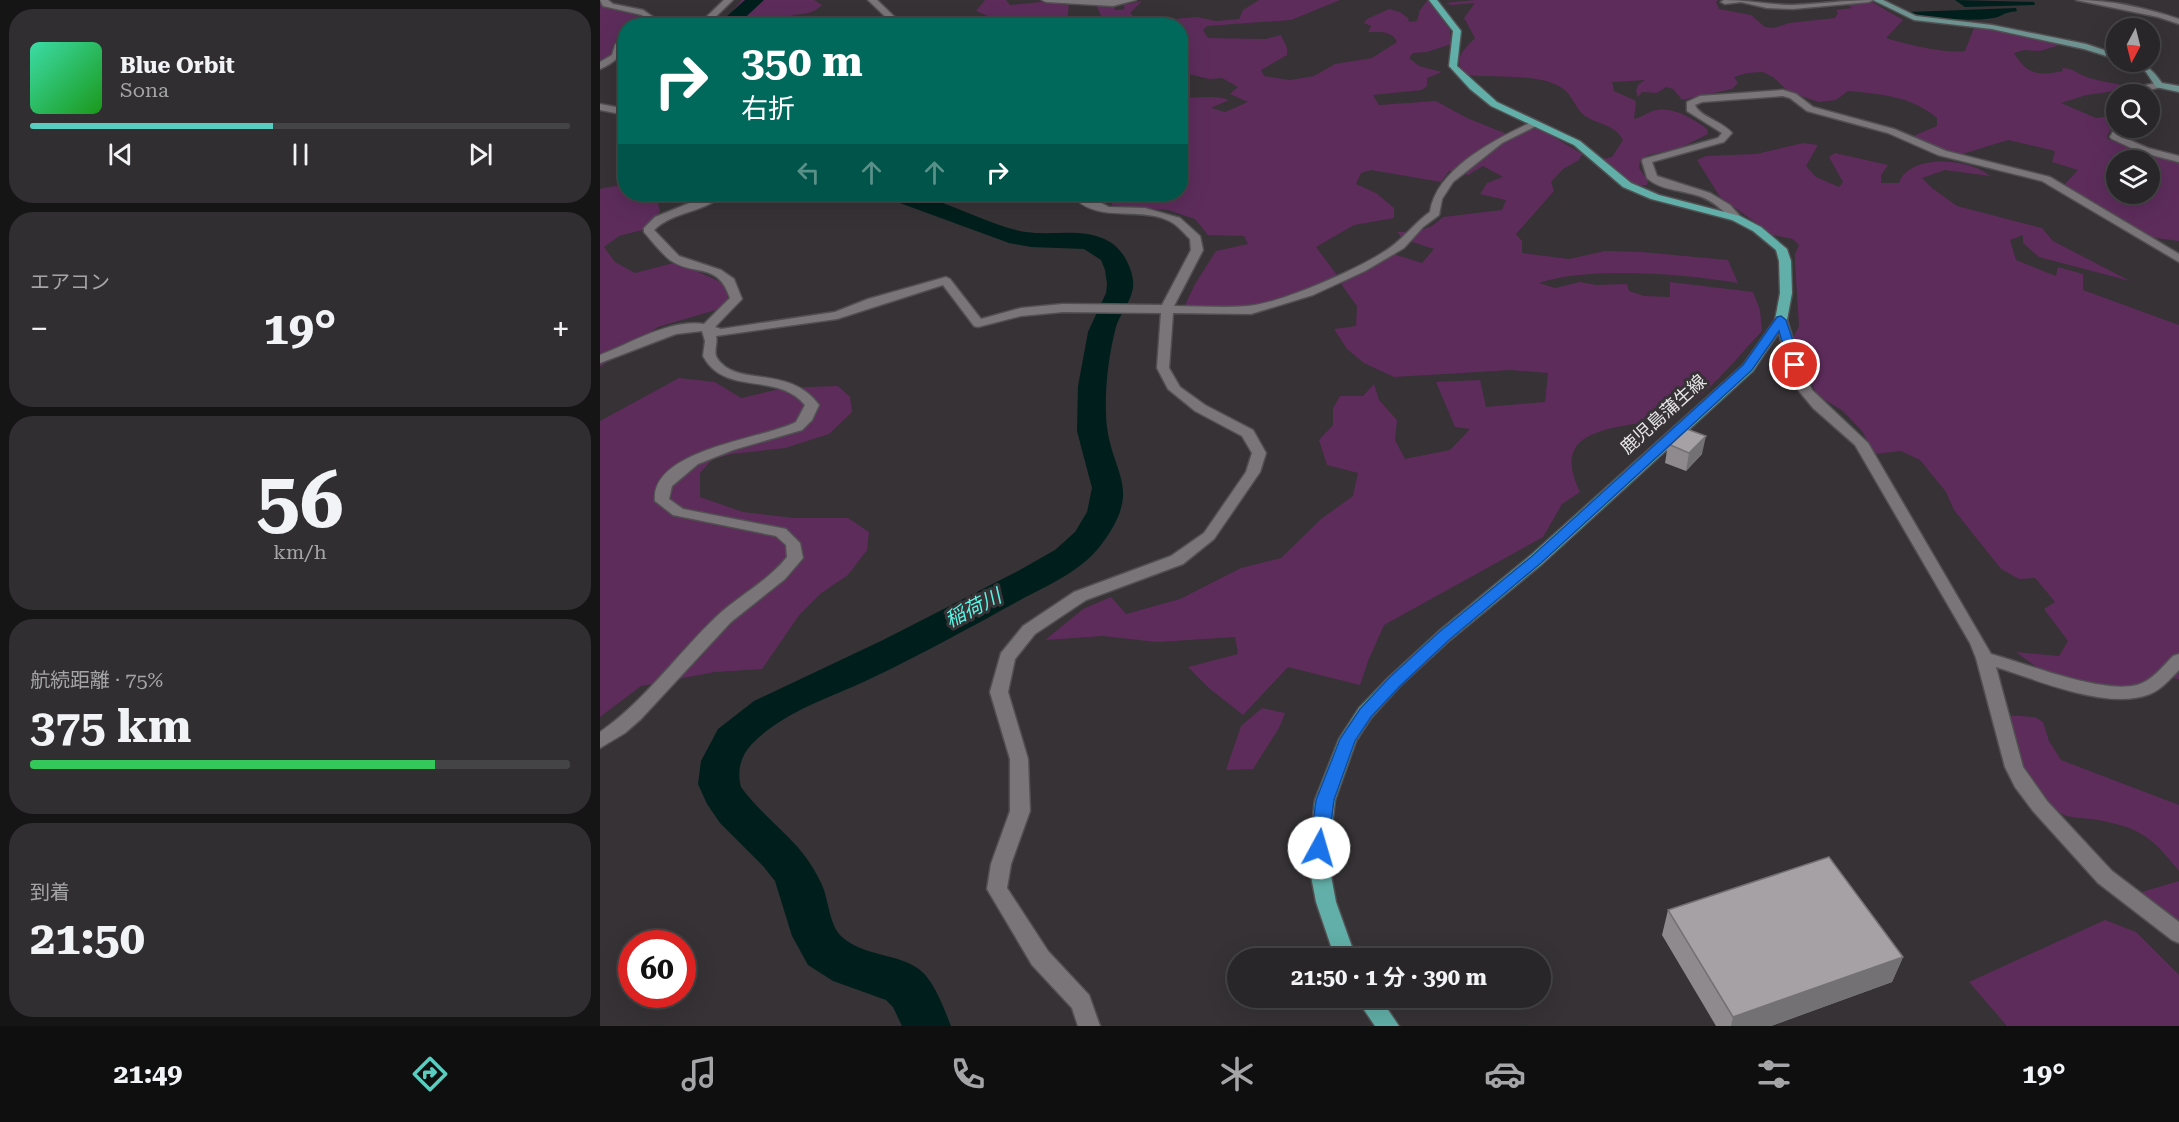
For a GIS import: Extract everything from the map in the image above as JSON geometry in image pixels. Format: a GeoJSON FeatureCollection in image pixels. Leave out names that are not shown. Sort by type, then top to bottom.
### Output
{"type":"FeatureCollection","features":[{"type":"Feature","properties":{"kind":"main road","name":"鹿児島蒲生線"},"geometry":{"type":"LineString","coordinates":[[1340,948],[1326,902],[1318,860],[1325,800],[1344,748],[1365,713],[1394,682],[1444,636],[1536,560],[1748,368],[1781,320],[1786,277],[1780,249],[1757,229],[1736,218],[1643,193],[1615,176],[1577,143],[1494,104],[1454,66],[1457,32],[1433,0]]}},
{"type":"Feature","properties":{"kind":"main road"},"geometry":{"type":"LineString","coordinates":[[1374,1008],[1388,1026]]}},
{"type":"Feature","properties":{"kind":"street"},"geometry":{"type":"LineString","coordinates":[[604,0],[606,4],[618,8],[645,13],[649,18]]}},
{"type":"Feature","properties":{"kind":"street"},"geometry":{"type":"LineString","coordinates":[[710,18],[729,0]]}},
{"type":"Feature","properties":{"kind":"street"},"geometry":{"type":"LineString","coordinates":[[872,0],[891,18]]}},
{"type":"Feature","properties":{"kind":"street"},"geometry":{"type":"LineString","coordinates":[[1047,0],[1113,4],[1132,0]]}},
{"type":"Feature","properties":{"kind":"street"},"geometry":{"type":"LineString","coordinates":[[1725,2],[1741,0],[1767,6],[1793,7],[1869,0]]}},
{"type":"Feature","properties":{"kind":"street"},"geometry":{"type":"LineString","coordinates":[[1877,0],[1914,18],[1992,27],[2086,47],[2106,54]]}},
{"type":"Feature","properties":{"kind":"street"},"geometry":{"type":"LineString","coordinates":[[2080,0],[2160,15]]}},
{"type":"Feature","properties":{"kind":"street"},"geometry":{"type":"LineString","coordinates":[[2125,0],[2179,22]]}},
{"type":"Feature","properties":{"kind":"street"},"geometry":{"type":"LineString","coordinates":[[600,66],[616,56],[618,49]]}},
{"type":"Feature","properties":{"kind":"street"},"geometry":{"type":"LineString","coordinates":[[2160,85],[2179,89]]}},
{"type":"Feature","properties":{"kind":"street"},"geometry":{"type":"LineString","coordinates":[[1736,218],[1729,209],[1709,195],[1697,190],[1663,184],[1652,178],[1647,161],[1667,153],[1721,140],[1727,133],[1722,126],[1696,114],[1690,109],[1690,104],[1711,98],[1784,93],[1793,96],[1810,109],[1882,127],[1942,153],[2046,179],[2179,259]]}},
{"type":"Feature","properties":{"kind":"street"},"geometry":{"type":"LineString","coordinates":[[600,107],[618,110]]}},
{"type":"Feature","properties":{"kind":"street"},"geometry":{"type":"LineString","coordinates":[[600,115],[615,109]]}},
{"type":"Feature","properties":{"kind":"street"},"geometry":{"type":"LineString","coordinates":[[600,359],[678,330],[693,327],[707,328],[720,333],[837,315],[872,302],[946,281],[978,323],[1021,312],[1088,308],[1251,310],[1309,292],[1362,269],[1400,246],[1419,225],[1435,213],[1437,199],[1449,180],[1498,141],[1535,124]]}},
{"type":"Feature","properties":{"kind":"street"},"geometry":{"type":"LineString","coordinates":[[2117,138],[2179,159]]}},
{"type":"Feature","properties":{"kind":"street"},"geometry":{"type":"LineString","coordinates":[[706,201],[659,219],[648,230],[675,258],[717,273],[730,281],[736,299],[707,328]]}},
{"type":"Feature","properties":{"kind":"street"},"geometry":{"type":"LineString","coordinates":[[1088,201],[1107,210],[1145,212],[1176,220],[1196,238],[1197,250],[1167,308],[1163,368],[1174,389],[1200,408],[1248,433],[1259,453],[1253,472],[1209,536],[1177,560],[1080,596],[1029,630],[1007,657],[999,692],[1019,759],[1020,811],[1000,864],[997,890],[1040,958],[1081,1002],[1089,1026]]}},
{"type":"Feature","properties":{"kind":"street"},"geometry":{"type":"LineString","coordinates":[[1781,320],[1804,388],[1812,399],[1850,430],[1861,443],[1985,658],[2014,767],[2022,782],[2040,806],[2105,877],[2179,934]]}},
{"type":"Feature","properties":{"kind":"street"},"geometry":{"type":"LineString","coordinates":[[600,741],[642,709],[714,628],[742,603],[775,580],[795,558],[795,548],[789,537],[781,532],[678,512],[662,501],[662,489],[665,484],[693,461],[728,446],[784,432],[801,425],[809,417],[812,405],[806,394],[778,382],[734,376],[720,368],[711,358],[708,349],[711,340],[707,328]]}},
{"type":"Feature","properties":{"kind":"street"},"geometry":{"type":"LineString","coordinates":[[1985,658],[2099,691],[2138,692],[2157,683],[2179,660]]}},
{"type":"Feature","properties":{"kind":"shaded area"},"geometry":{"type":"Polygon","coordinates":[[[742,0],[814,0],[822,5],[812,12],[786,18],[724,18],[742,0]]]}},
{"type":"Feature","properties":{"kind":"shaded area"},"geometry":{"type":"Polygon","coordinates":[[[985,0],[1006,0],[1010,5],[1041,2],[1069,5],[1067,18],[992,18],[976,11],[985,0]]]}},
{"type":"Feature","properties":{"kind":"shaded area"},"geometry":{"type":"Polygon","coordinates":[[[1259,0],[1340,0],[1291,20],[1207,26],[1203,30],[1208,38],[1265,39],[1281,35],[1287,48],[1287,55],[1261,70],[1264,76],[1290,80],[1314,76],[1335,64],[1372,58],[1397,42],[1392,35],[1368,32],[1371,26],[1364,23],[1367,19],[1389,9],[1400,12],[1408,18],[1409,22],[1417,21],[1420,10],[1428,0],[1450,30],[1451,44],[1427,52],[1413,53],[1409,58],[1419,66],[1442,72],[1427,78],[1427,86],[1422,90],[1373,95],[1379,105],[1436,101],[1467,118],[1507,134],[1539,128],[1582,154],[1579,160],[1563,169],[1551,182],[1554,191],[1516,234],[1522,241],[1522,253],[1569,259],[1605,251],[1642,252],[1728,260],[1738,283],[1692,277],[1610,273],[1560,278],[1539,283],[1555,288],[1580,282],[1596,285],[1627,284],[1629,291],[1644,296],[1670,297],[1670,282],[1753,292],[1760,310],[1762,331],[1718,379],[1681,410],[1661,420],[1608,429],[1583,440],[1576,448],[1572,459],[1573,474],[1580,492],[1562,504],[1543,537],[1384,625],[1360,685],[1288,667],[1243,715],[1210,689],[1188,667],[1238,654],[1235,637],[1157,642],[1103,636],[1045,640],[1083,609],[1111,597],[1126,614],[1180,599],[1241,568],[1281,558],[1321,519],[1353,496],[1358,473],[1327,465],[1319,440],[1333,425],[1333,408],[1340,396],[1363,396],[1374,384],[1379,400],[1397,420],[1395,440],[1405,459],[1450,450],[1470,429],[1455,427],[1436,382],[1480,380],[1486,407],[1545,402],[1548,373],[1511,370],[1394,377],[1364,363],[1347,349],[1334,329],[1356,326],[1357,306],[1341,284],[1350,270],[1387,252],[1422,263],[1434,249],[1403,239],[1397,232],[1416,232],[1432,226],[1443,217],[1502,210],[1506,200],[1480,194],[1487,183],[1503,177],[1483,166],[1468,175],[1449,171],[1441,182],[1371,170],[1361,173],[1356,184],[1376,193],[1394,208],[1394,218],[1354,225],[1316,247],[1337,275],[1290,296],[1253,307],[1182,311],[1195,284],[1216,251],[1248,244],[1244,236],[1208,235],[1195,219],[1168,210],[1111,205],[1115,201],[1188,201],[1188,97],[1217,97],[1229,100],[1211,108],[1225,112],[1248,102],[1230,94],[1238,87],[1222,78],[1209,79],[1188,74],[1188,18],[1186,18],[1197,17],[1216,21],[1239,19],[1243,10],[1259,0]]]}},
{"type":"Feature","properties":{"kind":"shaded area"},"geometry":{"type":"Polygon","coordinates":[[[1475,0],[1718,0],[1716,2],[1719,9],[1751,15],[1765,27],[1774,28],[1789,23],[1835,18],[1838,13],[1836,10],[1852,8],[1846,4],[1872,2],[1903,20],[1886,38],[1914,46],[1965,51],[1974,28],[1987,28],[2060,45],[2040,51],[2024,50],[2014,53],[2024,66],[2034,72],[2063,71],[2062,68],[2115,84],[2106,84],[2106,92],[2086,95],[2061,103],[2096,118],[2106,116],[2106,138],[2139,150],[2106,150],[2106,204],[2160,204],[2160,157],[2179,161],[2179,241],[2148,237],[2078,196],[2065,184],[2078,170],[2052,162],[2055,151],[2008,140],[1959,155],[1930,146],[1913,136],[1937,126],[1937,118],[1917,105],[1895,97],[1848,91],[1836,100],[1819,102],[1789,92],[1773,77],[1763,72],[1734,77],[1738,83],[1732,89],[1682,100],[1673,89],[1666,87],[1657,93],[1642,92],[1638,97],[1636,91],[1638,85],[1645,80],[1612,82],[1614,91],[1636,101],[1634,119],[1654,111],[1670,110],[1690,118],[1707,129],[1708,134],[1680,148],[1648,155],[1640,161],[1639,168],[1648,181],[1647,185],[1640,185],[1628,181],[1603,159],[1612,157],[1623,140],[1619,135],[1611,128],[1585,116],[1562,88],[1552,83],[1529,78],[1466,75],[1459,60],[1463,51],[1475,38],[1464,18],[1475,3],[1451,5],[1445,3],[1475,0]]]}},
{"type":"Feature","properties":{"kind":"shaded area"},"geometry":{"type":"Polygon","coordinates":[[[1955,0],[2034,2],[2035,5],[1965,7],[1955,0]]]}},
{"type":"Feature","properties":{"kind":"shaded area"},"geometry":{"type":"Polygon","coordinates":[[[600,1],[606,8],[640,18],[618,18],[618,39],[612,47],[614,51],[609,60],[600,65],[600,1]]]}},
{"type":"Feature","properties":{"kind":"shaded area"},"geometry":{"type":"Polygon","coordinates":[[[1142,1],[1130,13],[1136,18],[1102,18],[1096,5],[1116,6],[1114,10],[1122,10],[1125,8],[1123,5],[1142,1]]]}},
{"type":"Feature","properties":{"kind":"shaded area"},"geometry":{"type":"Polygon","coordinates":[[[2016,8],[2017,11],[2000,16],[1969,20],[1940,18],[1909,12],[2016,8]]]}},
{"type":"Feature","properties":{"kind":"shaded area"},"geometry":{"type":"Polygon","coordinates":[[[878,16],[880,18],[815,18],[878,16]]]}},
{"type":"Feature","properties":{"kind":"shaded area"},"geometry":{"type":"Polygon","coordinates":[[[1803,143],[1818,145],[1806,166],[1816,177],[1839,187],[1843,182],[1829,157],[1835,153],[1888,165],[1881,175],[1881,183],[1899,183],[1905,173],[1927,163],[1955,162],[1981,170],[1990,176],[1945,170],[1922,178],[1957,206],[2042,228],[2053,241],[2130,281],[2039,257],[2023,243],[2023,235],[2010,240],[2016,260],[2056,276],[2058,267],[2083,274],[2083,290],[2179,325],[2179,679],[2158,675],[2138,689],[2097,688],[2039,669],[2016,652],[2059,656],[2068,641],[2044,609],[2055,602],[2035,578],[2019,579],[2001,569],[1954,510],[1946,492],[1920,460],[1901,451],[1875,454],[1862,431],[1843,411],[1817,395],[1792,340],[1799,326],[1795,254],[1799,245],[1793,239],[1773,235],[1720,197],[1697,160],[1706,156],[1756,154],[1803,143]]]}},
{"type":"Feature","properties":{"kind":"shaded area"},"geometry":{"type":"Polygon","coordinates":[[[618,185],[618,201],[657,201],[660,211],[650,228],[619,236],[604,247],[615,262],[635,273],[677,262],[725,284],[728,299],[719,309],[658,327],[600,367],[600,189],[618,185]]]}},
{"type":"Feature","properties":{"kind":"shaded area"},"geometry":{"type":"Polygon","coordinates":[[[679,378],[715,382],[741,398],[784,388],[838,386],[850,397],[852,412],[829,434],[785,448],[732,454],[713,459],[700,473],[700,497],[743,512],[794,518],[848,518],[869,532],[867,550],[848,575],[820,594],[800,614],[762,669],[715,672],[641,686],[600,717],[600,421],[679,378]]]}},
{"type":"Feature","properties":{"kind":"shaded area"},"geometry":{"type":"Polygon","coordinates":[[[1262,708],[1285,713],[1279,728],[1253,769],[1226,770],[1241,726],[1262,708]]]}},
{"type":"Feature","properties":{"kind":"shaded area"},"geometry":{"type":"Polygon","coordinates":[[[2005,715],[2035,717],[2043,722],[2049,741],[2061,760],[2179,805],[2179,871],[2160,849],[2133,829],[2108,822],[2067,816],[2048,804],[2024,770],[2005,715]]]}},
{"type":"Feature","properties":{"kind":"shaded area"},"geometry":{"type":"Polygon","coordinates":[[[2179,881],[2179,927],[2135,894],[2179,881]]]}},
{"type":"Feature","properties":{"kind":"shaded area"},"geometry":{"type":"Polygon","coordinates":[[[2105,920],[2136,932],[2179,975],[2179,1026],[2007,1026],[1969,982],[2105,920]]]}},
{"type":"Feature","properties":{"kind":"building"},"geometry":{"type":"Polygon","coordinates":[[[1684,428],[1706,436],[1689,453],[1668,444],[1684,428]]]}},
{"type":"Feature","properties":{"kind":"building"},"geometry":{"type":"Polygon","coordinates":[[[1829,857],[1903,957],[1733,1017],[1668,910],[1829,857]]]}},
{"type":"Feature","properties":{"kind":"waterway","name":"稲荷川"},"geometry":{"type":"LineString","coordinates":[[734,18],[755,0]]}},
{"type":"Feature","properties":{"kind":"waterway","name":"稲荷川"},"geometry":{"type":"LineString","coordinates":[[916,201],[1018,238],[1076,240],[1102,248],[1112,257],[1118,270],[1120,287],[1101,332],[1091,397],[1092,431],[1107,478],[1108,499],[1095,529],[1087,540],[1056,566],[896,650],[798,695],[754,720],[737,734],[724,754],[719,768],[719,784],[735,811],[790,868],[803,894],[815,936],[824,950],[850,966],[902,984],[910,992],[927,1026]]}},
{"type":"Feature","properties":{"kind":"route"},"geometry":{"type":"LineString","coordinates":[[1319,848],[1325,800],[1348,739],[1365,713],[1394,682],[1444,636],[1536,560],[1748,368],[1781,320],[1795,365]]}}]}
